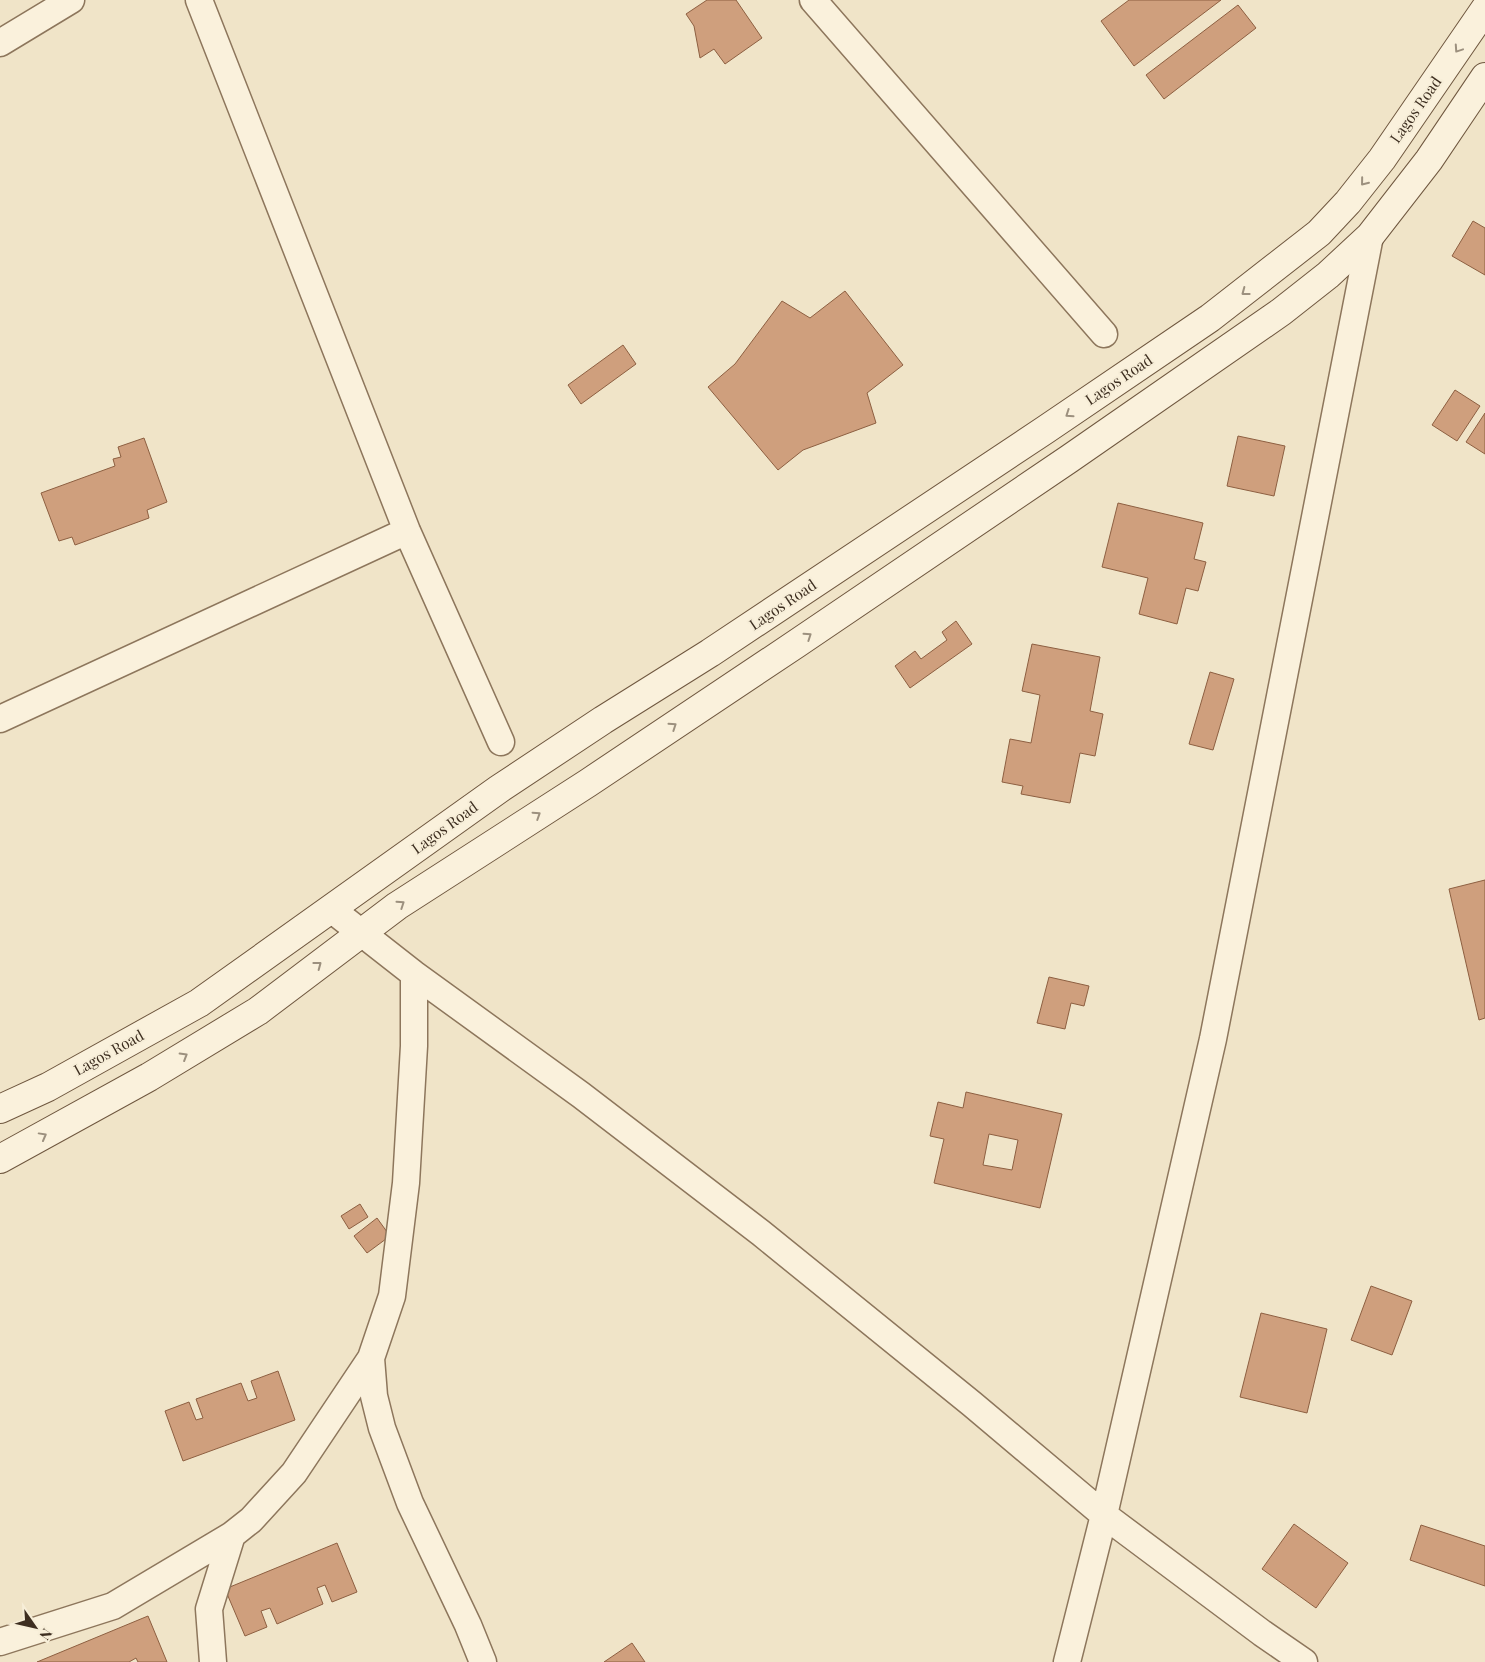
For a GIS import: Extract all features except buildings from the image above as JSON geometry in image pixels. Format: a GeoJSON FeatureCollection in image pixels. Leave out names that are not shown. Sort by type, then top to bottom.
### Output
{"type":"FeatureCollection","features":[{"type":"Feature","properties":{"kind":"main road","name":"Lagos Road"},"geometry":{"type":"LineString","coordinates":[[0,1109],[48,1087],[199,1002],[500,789],[603,720],[710,653],[1037,436],[1210,318],[1256,284],[1319,233],[1348,202],[1382,159],[1485,9]]}},
{"type":"Feature","properties":{"kind":"main road"},"geometry":{"type":"LineString","coordinates":[[0,1159],[149,1077],[258,1011],[397,906],[588,783],[1236,345],[1328,275],[1370,236],[1429,160],[1485,77]]}},
{"type":"Feature","properties":{"kind":"street"},"geometry":{"type":"LineString","coordinates":[[0,43],[71,0]]}},
{"type":"Feature","properties":{"kind":"street"},"geometry":{"type":"LineString","coordinates":[[199,0],[407,531],[502,742]]}},
{"type":"Feature","properties":{"kind":"street"},"geometry":{"type":"LineString","coordinates":[[813,0],[1104,334]]}},
{"type":"Feature","properties":{"kind":"street"},"geometry":{"type":"LineString","coordinates":[[1067,1662],[1104,1515],[1213,1039],[1370,236]]}},
{"type":"Feature","properties":{"kind":"street"},"geometry":{"type":"LineString","coordinates":[[0,719],[407,531]]}},
{"type":"Feature","properties":{"kind":"street"},"geometry":{"type":"LineString","coordinates":[[331,909],[414,974],[581,1095],[761,1232],[972,1404],[1104,1515],[1262,1633],[1304,1662]]}},
{"type":"Feature","properties":{"kind":"street"},"geometry":{"type":"LineString","coordinates":[[7,1662],[0,1643],[113,1606],[232,1535],[251,1520],[294,1474],[371,1358],[392,1296],[406,1183],[414,1046],[414,974]]}},
{"type":"Feature","properties":{"kind":"street"},"geometry":{"type":"LineString","coordinates":[[371,1358],[374,1396],[385,1437],[410,1503],[468,1625],[483,1662]]}},
{"type":"Feature","properties":{"kind":"street"},"geometry":{"type":"LineString","coordinates":[[213,1662],[209,1609],[232,1535]]}}]}
